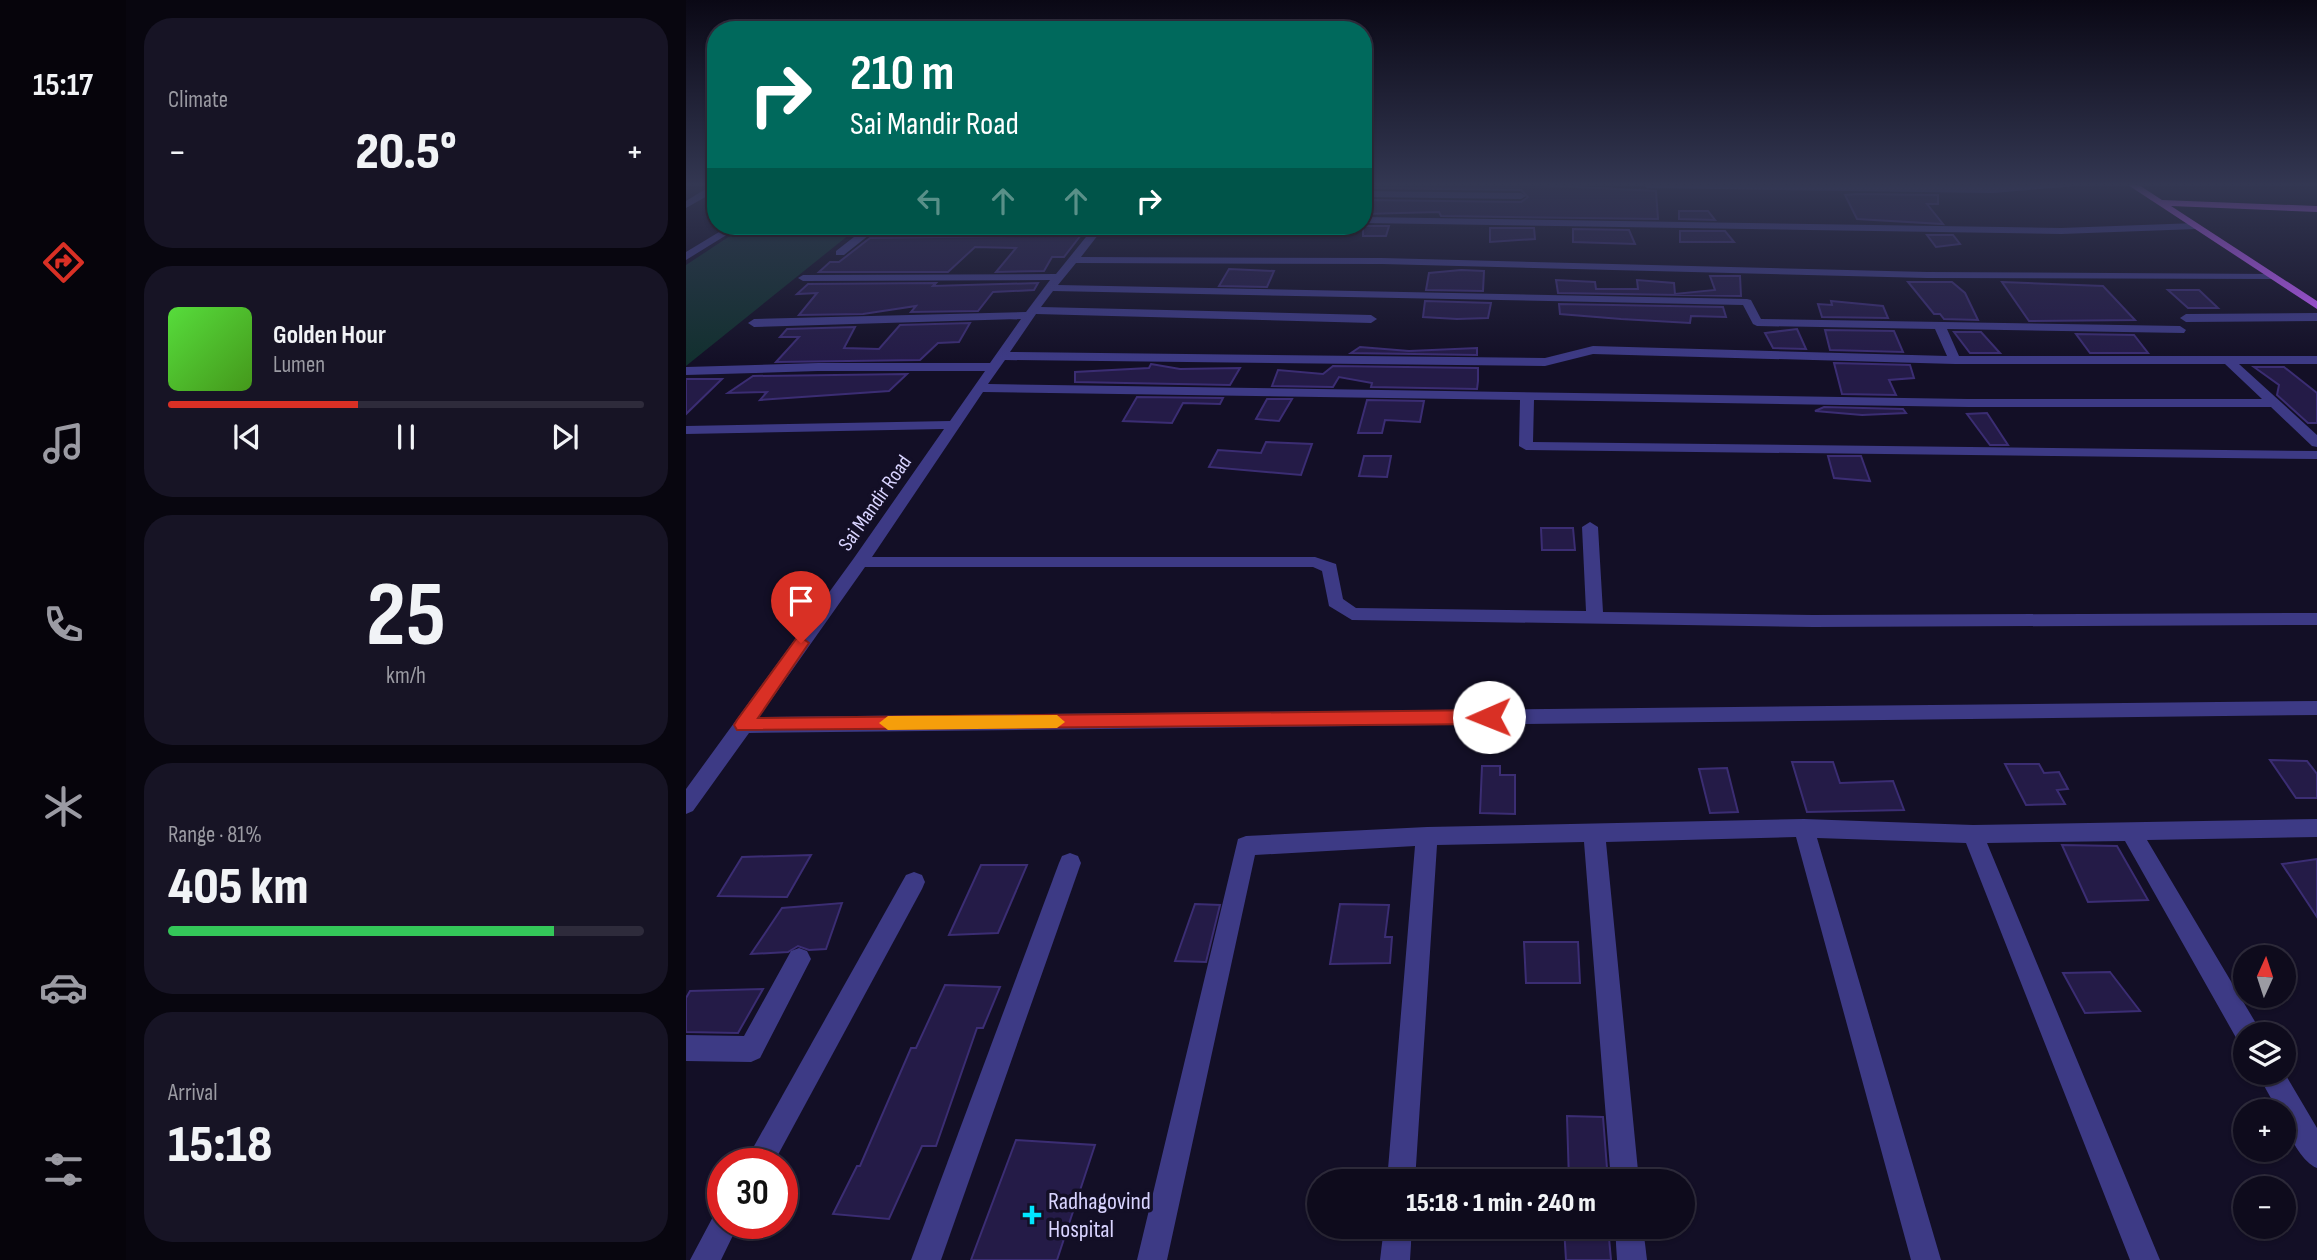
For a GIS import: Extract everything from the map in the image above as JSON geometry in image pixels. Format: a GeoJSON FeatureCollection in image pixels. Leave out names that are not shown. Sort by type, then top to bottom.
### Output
{"type":"FeatureCollection","features":[{"type":"Feature","properties":{"kind":"main road"},"geometry":{"type":"LineString","coordinates":[[2223,244],[2316,305]]}},
{"type":"Feature","properties":{"kind":"street"},"geometry":{"type":"LineString","coordinates":[[686,257],[707,244]]}},
{"type":"Feature","properties":{"kind":"street"},"geometry":{"type":"LineString","coordinates":[[840,253],[852,244]]}},
{"type":"Feature","properties":{"kind":"street","name":"Sai Mandir Road"},"geometry":{"type":"LineString","coordinates":[[686,805],[860,562],[1031,313],[1086,244]]}},
{"type":"Feature","properties":{"kind":"street"},"geometry":{"type":"LineString","coordinates":[[1073,260],[1382,261],[1746,287]]}},
{"type":"Feature","properties":{"kind":"street"},"geometry":{"type":"LineString","coordinates":[[803,278],[1746,287],[2272,276]]}},
{"type":"Feature","properties":{"kind":"street"},"geometry":{"type":"LineString","coordinates":[[1746,287],[1757,322],[2180,330]]}},
{"type":"Feature","properties":{"kind":"street"},"geometry":{"type":"LineString","coordinates":[[754,323],[1031,313],[1371,319]]}},
{"type":"Feature","properties":{"kind":"street"},"geometry":{"type":"LineString","coordinates":[[2186,318],[2317,317]]}},
{"type":"Feature","properties":{"kind":"street"},"geometry":{"type":"LineString","coordinates":[[1939,326],[1955,360]]}},
{"type":"Feature","properties":{"kind":"street"},"geometry":{"type":"LineString","coordinates":[[686,371],[999,362],[1545,362],[1593,350],[1955,360],[2317,360]]}},
{"type":"Feature","properties":{"kind":"street"},"geometry":{"type":"LineString","coordinates":[[2229,361],[2317,443]]}},
{"type":"Feature","properties":{"kind":"street"},"geometry":{"type":"LineString","coordinates":[[980,388],[1968,403],[2276,403]]}},
{"type":"Feature","properties":{"kind":"street"},"geometry":{"type":"LineString","coordinates":[[1527,396],[1526,446],[2317,455]]}},
{"type":"Feature","properties":{"kind":"street"},"geometry":{"type":"LineString","coordinates":[[686,430],[955,425]]}},
{"type":"Feature","properties":{"kind":"street"},"geometry":{"type":"LineString","coordinates":[[1590,527],[1595,618]]}},
{"type":"Feature","properties":{"kind":"street"},"geometry":{"type":"LineString","coordinates":[[860,562],[1315,562],[1330,568],[1335,602],[1352,614],[1813,621],[2317,619]]}},
{"type":"Feature","properties":{"kind":"street"},"geometry":{"type":"LineString","coordinates":[[743,725],[2317,708]]}},
{"type":"Feature","properties":{"kind":"street"},"geometry":{"type":"LineString","coordinates":[[1804,828],[1926,1260]]}},
{"type":"Feature","properties":{"kind":"street"},"geometry":{"type":"LineString","coordinates":[[1152,1260],[1247,846],[1427,836],[1804,828],[1973,835],[2315,831]]}},
{"type":"Feature","properties":{"kind":"street"},"geometry":{"type":"LineString","coordinates":[[1594,832],[1624,1169]]}},
{"type":"Feature","properties":{"kind":"street"},"geometry":{"type":"LineString","coordinates":[[2132,832],[2241,1022]]}},
{"type":"Feature","properties":{"kind":"street"},"geometry":{"type":"LineString","coordinates":[[1973,835],[2145,1260]]}},
{"type":"Feature","properties":{"kind":"street"},"geometry":{"type":"LineString","coordinates":[[1402,1169],[1427,836]]}},
{"type":"Feature","properties":{"kind":"street"},"geometry":{"type":"LineString","coordinates":[[926,1260],[1070,863]]}},
{"type":"Feature","properties":{"kind":"street"},"geometry":{"type":"LineString","coordinates":[[767,1148],[914,882]]}},
{"type":"Feature","properties":{"kind":"street"},"geometry":{"type":"LineString","coordinates":[[686,1048],[751,1049],[799,959]]}},
{"type":"Feature","properties":{"kind":"street"},"geometry":{"type":"LineString","coordinates":[[2277,1085],[2317,1154]]}},
{"type":"Feature","properties":{"kind":"street"},"geometry":{"type":"LineString","coordinates":[[705,1260],[716,1239]]}},
{"type":"Feature","properties":{"kind":"street"},"geometry":{"type":"LineString","coordinates":[[1395,1260],[1397,1239]]}},
{"type":"Feature","properties":{"kind":"street"},"geometry":{"type":"LineString","coordinates":[[1630,1239],[1632,1260]]}},
{"type":"Feature","properties":{"kind":"green space"},"geometry":{"type":"Polygon","coordinates":[[[718,244],[838,244],[686,366],[686,265],[718,244]]]}},
{"type":"Feature","properties":{"kind":"building"},"geometry":{"type":"Polygon","coordinates":[[[863,244],[1074,244],[1064,257],[1052,257],[1044,271],[996,272],[1016,248],[975,247],[948,272],[819,272],[830,262],[839,262],[863,244]]]}},
{"type":"Feature","properties":{"kind":"building"},"geometry":{"type":"Polygon","coordinates":[[[1934,244],[1960,244],[1936,247],[1934,244]]]}},
{"type":"Feature","properties":{"kind":"building"},"geometry":{"type":"Polygon","coordinates":[[[1229,269],[1274,271],[1267,287],[1219,286],[1229,269]]]}},
{"type":"Feature","properties":{"kind":"building"},"geometry":{"type":"Polygon","coordinates":[[[1484,271],[1483,291],[1426,290],[1429,273],[1484,271]]]}},
{"type":"Feature","properties":{"kind":"building"},"geometry":{"type":"Polygon","coordinates":[[[1710,276],[1740,276],[1741,296],[1558,293],[1556,280],[1595,282],[1596,289],[1638,289],[1637,280],[1674,283],[1675,294],[1715,290],[1710,276]]]}},
{"type":"Feature","properties":{"kind":"building"},"geometry":{"type":"Polygon","coordinates":[[[1908,282],[1952,282],[1965,293],[1978,320],[1944,319],[1940,314],[1934,314],[1908,282]]]}},
{"type":"Feature","properties":{"kind":"building"},"geometry":{"type":"Polygon","coordinates":[[[2002,282],[2103,286],[2135,320],[2029,321],[2002,282]]]}},
{"type":"Feature","properties":{"kind":"building"},"geometry":{"type":"Polygon","coordinates":[[[936,283],[933,286],[1038,283],[1034,290],[993,292],[978,311],[911,312],[916,306],[863,314],[799,315],[817,293],[797,294],[808,284],[936,283]]]}},
{"type":"Feature","properties":{"kind":"building"},"geometry":{"type":"Polygon","coordinates":[[[2168,290],[2199,290],[2218,308],[2188,308],[2168,290]]]}},
{"type":"Feature","properties":{"kind":"building"},"geometry":{"type":"Polygon","coordinates":[[[1425,301],[1491,303],[1488,318],[1457,319],[1423,317],[1425,301]]]}},
{"type":"Feature","properties":{"kind":"building"},"geometry":{"type":"Polygon","coordinates":[[[1831,301],[1883,306],[1888,318],[1822,317],[1818,304],[1832,305],[1831,301]]]}},
{"type":"Feature","properties":{"kind":"building"},"geometry":{"type":"Polygon","coordinates":[[[1559,304],[1723,307],[1726,317],[1691,316],[1690,323],[1621,319],[1560,314],[1559,304]]]}},
{"type":"Feature","properties":{"kind":"building"},"geometry":{"type":"Polygon","coordinates":[[[970,323],[959,342],[938,343],[920,360],[776,362],[799,337],[780,337],[787,329],[855,327],[844,348],[879,349],[900,325],[970,323]]]}},
{"type":"Feature","properties":{"kind":"building"},"geometry":{"type":"Polygon","coordinates":[[[1797,329],[1806,349],[1773,348],[1765,333],[1797,329]]]}},
{"type":"Feature","properties":{"kind":"building"},"geometry":{"type":"Polygon","coordinates":[[[1825,330],[1894,331],[1903,352],[1830,350],[1825,330]]]}},
{"type":"Feature","properties":{"kind":"building"},"geometry":{"type":"Polygon","coordinates":[[[1954,332],[1981,332],[2000,353],[1970,353],[1954,332]]]}},
{"type":"Feature","properties":{"kind":"building"},"geometry":{"type":"Polygon","coordinates":[[[2076,334],[2134,335],[2148,353],[2090,353],[2076,334]]]}},
{"type":"Feature","properties":{"kind":"building"},"geometry":{"type":"Polygon","coordinates":[[[1360,347],[1409,351],[1477,348],[1477,355],[1351,353],[1360,347]]]}},
{"type":"Feature","properties":{"kind":"building"},"geometry":{"type":"Polygon","coordinates":[[[1834,363],[1910,365],[1914,378],[1889,380],[1896,395],[1842,394],[1834,363]]]}},
{"type":"Feature","properties":{"kind":"building"},"geometry":{"type":"Polygon","coordinates":[[[1151,364],[1180,369],[1240,368],[1230,385],[1075,382],[1075,372],[1149,368],[1151,364]]]}},
{"type":"Feature","properties":{"kind":"building"},"geometry":{"type":"Polygon","coordinates":[[[1333,366],[1478,368],[1477,389],[1371,387],[1372,383],[1339,377],[1333,387],[1272,386],[1278,370],[1323,374],[1333,366]]]}},
{"type":"Feature","properties":{"kind":"building"},"geometry":{"type":"Polygon","coordinates":[[[2254,367],[2284,367],[2317,393],[2317,423],[2308,423],[2277,395],[2279,385],[2254,367]]]}},
{"type":"Feature","properties":{"kind":"building"},"geometry":{"type":"Polygon","coordinates":[[[907,374],[889,391],[760,400],[767,392],[728,393],[753,376],[907,374]]]}},
{"type":"Feature","properties":{"kind":"building"},"geometry":{"type":"Polygon","coordinates":[[[686,379],[722,379],[686,414],[686,379]]]}},
{"type":"Feature","properties":{"kind":"building"},"geometry":{"type":"Polygon","coordinates":[[[1137,397],[1223,398],[1220,404],[1183,403],[1172,423],[1123,421],[1137,397]]]}},
{"type":"Feature","properties":{"kind":"building"},"geometry":{"type":"Polygon","coordinates":[[[1267,399],[1292,399],[1279,421],[1256,419],[1267,399]]]}},
{"type":"Feature","properties":{"kind":"building"},"geometry":{"type":"Polygon","coordinates":[[[1367,400],[1424,401],[1420,422],[1385,420],[1382,433],[1358,433],[1367,400]]]}},
{"type":"Feature","properties":{"kind":"building"},"geometry":{"type":"Polygon","coordinates":[[[1824,407],[1903,409],[1906,413],[1862,415],[1815,411],[1824,407]]]}},
{"type":"Feature","properties":{"kind":"building"},"geometry":{"type":"Polygon","coordinates":[[[1987,413],[2008,445],[1990,445],[1967,414],[1987,413]]]}},
{"type":"Feature","properties":{"kind":"building"},"geometry":{"type":"Polygon","coordinates":[[[1266,442],[1312,444],[1301,475],[1209,467],[1218,450],[1261,453],[1266,442]]]}},
{"type":"Feature","properties":{"kind":"building"},"geometry":{"type":"Polygon","coordinates":[[[1364,456],[1391,456],[1387,477],[1359,476],[1364,456]]]}},
{"type":"Feature","properties":{"kind":"building"},"geometry":{"type":"Polygon","coordinates":[[[1828,456],[1861,456],[1870,481],[1834,478],[1828,456]]]}},
{"type":"Feature","properties":{"kind":"building"},"geometry":{"type":"Polygon","coordinates":[[[1541,528],[1573,528],[1575,550],[1542,550],[1541,528]]]}},
{"type":"Feature","properties":{"kind":"building"},"geometry":{"type":"Polygon","coordinates":[[[2270,760],[2307,761],[2317,774],[2317,798],[2296,798],[2270,760]]]}},
{"type":"Feature","properties":{"kind":"building"},"geometry":{"type":"Polygon","coordinates":[[[1792,762],[1833,762],[1840,783],[1893,781],[1904,810],[1807,812],[1792,762]]]}},
{"type":"Feature","properties":{"kind":"building"},"geometry":{"type":"Polygon","coordinates":[[[2005,764],[2039,764],[2044,773],[2059,772],[2068,789],[2057,790],[2065,804],[2026,805],[2005,764]]]}},
{"type":"Feature","properties":{"kind":"building"},"geometry":{"type":"Polygon","coordinates":[[[1482,766],[1500,766],[1500,775],[1515,775],[1515,814],[1480,813],[1482,766]]]}},
{"type":"Feature","properties":{"kind":"building"},"geometry":{"type":"Polygon","coordinates":[[[1727,768],[1738,812],[1710,813],[1699,769],[1727,768]]]}},
{"type":"Feature","properties":{"kind":"building"},"geometry":{"type":"Polygon","coordinates":[[[2062,845],[2117,846],[2148,900],[2088,902],[2062,845]]]}},
{"type":"Feature","properties":{"kind":"building"},"geometry":{"type":"Polygon","coordinates":[[[811,855],[787,897],[718,896],[742,857],[811,855]]]}},
{"type":"Feature","properties":{"kind":"building"},"geometry":{"type":"Polygon","coordinates":[[[2317,859],[2317,917],[2282,864],[2317,859]]]}},
{"type":"Feature","properties":{"kind":"building"},"geometry":{"type":"Polygon","coordinates":[[[981,865],[1027,865],[998,933],[949,935],[981,865]]]}},
{"type":"Feature","properties":{"kind":"building"},"geometry":{"type":"Polygon","coordinates":[[[842,903],[826,949],[809,950],[798,946],[788,952],[751,954],[782,908],[842,903]]]}},
{"type":"Feature","properties":{"kind":"building"},"geometry":{"type":"Polygon","coordinates":[[[1195,904],[1220,905],[1206,962],[1175,961],[1195,904]]]}},
{"type":"Feature","properties":{"kind":"building"},"geometry":{"type":"Polygon","coordinates":[[[1340,904],[1389,905],[1385,937],[1392,937],[1390,963],[1330,964],[1340,904]]]}},
{"type":"Feature","properties":{"kind":"building"},"geometry":{"type":"Polygon","coordinates":[[[1524,942],[1578,942],[1580,983],[1526,983],[1524,942]]]}},
{"type":"Feature","properties":{"kind":"building"},"geometry":{"type":"Polygon","coordinates":[[[2110,972],[2140,1011],[2085,1013],[2063,973],[2110,972]]]}},
{"type":"Feature","properties":{"kind":"building"},"geometry":{"type":"Polygon","coordinates":[[[945,985],[1000,987],[983,1028],[977,1028],[936,1146],[922,1146],[889,1219],[833,1214],[857,1166],[860,1166],[911,1048],[916,1048],[945,985]]]}},
{"type":"Feature","properties":{"kind":"building"},"geometry":{"type":"Polygon","coordinates":[[[763,989],[738,1033],[686,1032],[686,998],[690,991],[763,989]]]}},
{"type":"Feature","properties":{"kind":"building"},"geometry":{"type":"Polygon","coordinates":[[[1567,1116],[1603,1117],[1607,1169],[1569,1169],[1567,1116]]]}},
{"type":"Feature","properties":{"kind":"building"},"geometry":{"type":"Polygon","coordinates":[[[1016,1140],[1095,1145],[1057,1260],[971,1260],[1016,1140]]]}},
{"type":"Feature","properties":{"kind":"building"},"geometry":{"type":"Polygon","coordinates":[[[1565,1239],[1609,1239],[1611,1260],[1566,1260],[1565,1239]]]}},
{"type":"Feature","properties":{"kind":"slow traffic"},"geometry":{"type":"LineString","coordinates":[[888,723],[1057,722]]}},
{"type":"Feature","properties":{"kind":"place","name":"Radhagovind Hospital"},"geometry":{"type":"Point","coordinates":[1032,1215]}},
{"type":"Feature","properties":{"kind":"route"},"geometry":{"type":"LineString","coordinates":[[801,643],[743,725],[1489,717]]}}]}
